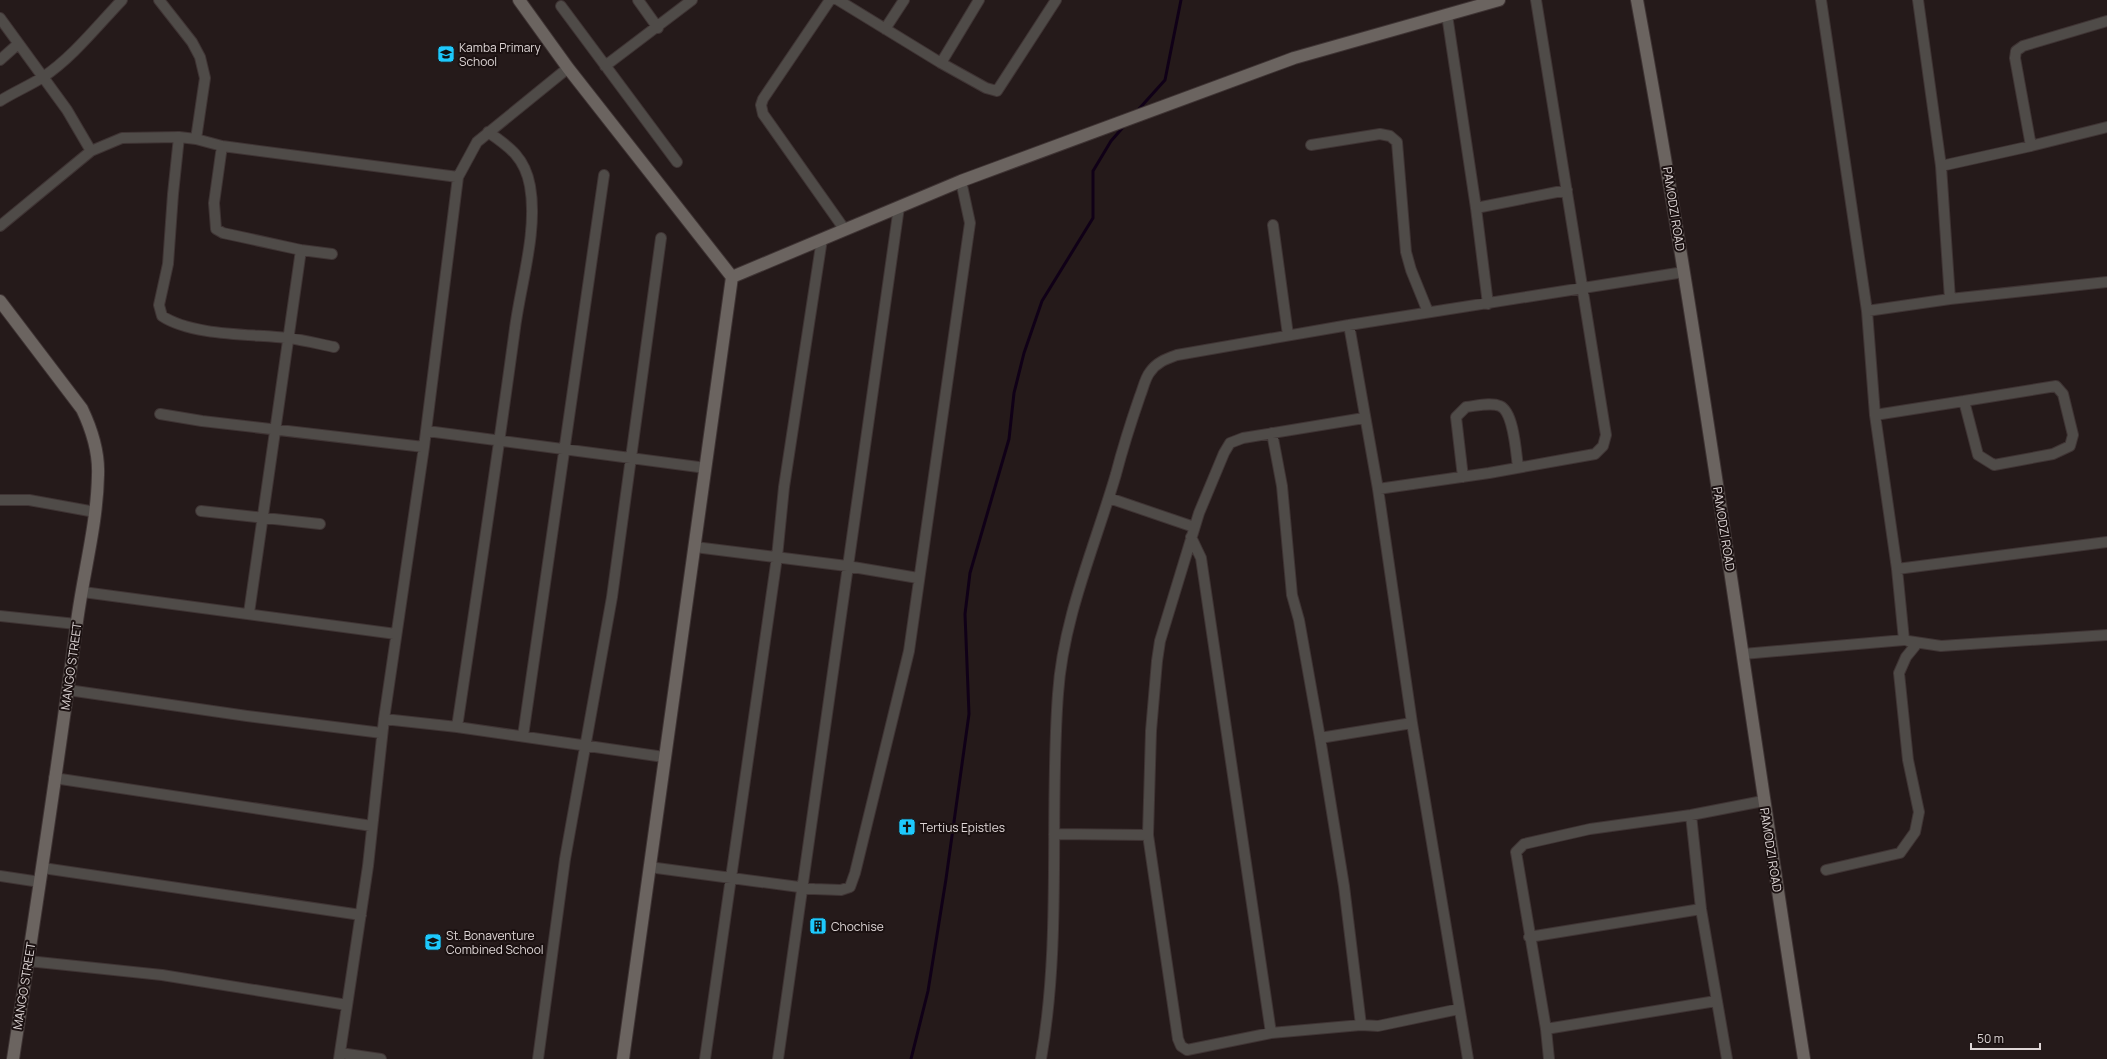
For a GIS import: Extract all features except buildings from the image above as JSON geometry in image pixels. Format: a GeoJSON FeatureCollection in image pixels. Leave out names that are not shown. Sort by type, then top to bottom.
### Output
{"type":"FeatureCollection","features":[{"type":"Feature","properties":{"kind":"street"},"geometry":{"type":"LineString","coordinates":[[0,101],[14,91],[42,77],[59,64],[122,0]]}},
{"type":"Feature","properties":{"kind":"street"},"geometry":{"type":"LineString","coordinates":[[519,0],[568,68],[732,277],[695,547],[648,867],[623,1059]]}},
{"type":"Feature","properties":{"kind":"street"},"geometry":{"type":"LineString","coordinates":[[638,0],[658,28]]}},
{"type":"Feature","properties":{"kind":"street"},"geometry":{"type":"LineString","coordinates":[[605,66],[658,28],[692,0]]}},
{"type":"Feature","properties":{"kind":"street"},"geometry":{"type":"LineString","coordinates":[[830,0],[763,99],[761,105],[764,114],[775,133],[845,230]]}},
{"type":"Feature","properties":{"kind":"street"},"geometry":{"type":"LineString","coordinates":[[838,0],[941,63],[986,88],[997,91],[1056,0]]}},
{"type":"Feature","properties":{"kind":"street"},"geometry":{"type":"LineString","coordinates":[[885,29],[904,0]]}},
{"type":"Feature","properties":{"kind":"street"},"geometry":{"type":"LineString","coordinates":[[941,63],[979,0]]}},
{"type":"Feature","properties":{"kind":"street"},"geometry":{"type":"LineString","coordinates":[[732,277],[961,181],[1109,125],[1141,116],[1294,58],[1499,0]]}},
{"type":"Feature","properties":{"kind":"street"},"geometry":{"type":"LineString","coordinates":[[1378,489],[1463,477],[1595,454],[1603,446],[1606,435],[1536,0]]}},
{"type":"Feature","properties":{"kind":"street","name":"PAMODZI ROAD"},"geometry":{"type":"LineString","coordinates":[[1637,0],[1684,272],[1743,654],[1763,801],[1804,1059]]}},
{"type":"Feature","properties":{"kind":"street"},"geometry":{"type":"LineString","coordinates":[[1821,0],[1866,311],[1875,415],[1897,569],[1904,640]]}},
{"type":"Feature","properties":{"kind":"street"},"geometry":{"type":"LineString","coordinates":[[1918,0],[1941,166],[1950,299]]}},
{"type":"Feature","properties":{"kind":"street"},"geometry":{"type":"LineString","coordinates":[[162,2],[192,42],[202,64],[205,78],[196,139]]}},
{"type":"Feature","properties":{"kind":"street"},"geometry":{"type":"LineString","coordinates":[[561,6],[677,162]]}},
{"type":"Feature","properties":{"kind":"street"},"geometry":{"type":"LineString","coordinates":[[1447,15],[1476,208],[1488,304]]}},
{"type":"Feature","properties":{"kind":"street"},"geometry":{"type":"LineString","coordinates":[[0,18],[67,110],[91,151]]}},
{"type":"Feature","properties":{"kind":"street"},"geometry":{"type":"LineString","coordinates":[[2031,146],[2015,58],[2016,51],[2023,46],[2107,21]]}},
{"type":"Feature","properties":{"kind":"street"},"geometry":{"type":"LineString","coordinates":[[0,60],[18,44]]}},
{"type":"Feature","properties":{"kind":"street"},"geometry":{"type":"LineString","coordinates":[[381,1059],[339,1056],[361,915],[382,733],[427,431],[458,177],[477,142],[568,68]]}},
{"type":"Feature","properties":{"kind":"street"},"geometry":{"type":"LineString","coordinates":[[1941,166],[2107,127]]}},
{"type":"Feature","properties":{"kind":"street"},"geometry":{"type":"LineString","coordinates":[[457,727],[500,441],[516,316],[531,226],[530,186],[523,165],[512,148],[488,132]]}},
{"type":"Feature","properties":{"kind":"street"},"geometry":{"type":"LineString","coordinates":[[1311,145],[1380,134],[1390,136],[1397,142],[1406,252],[1411,270],[1428,312]]}},
{"type":"Feature","properties":{"kind":"street"},"geometry":{"type":"LineString","coordinates":[[0,226],[91,151],[122,138],[161,136],[196,139],[222,146],[458,177]]}},
{"type":"Feature","properties":{"kind":"street"},"geometry":{"type":"LineString","coordinates":[[179,138],[168,264],[159,305],[162,316],[169,321],[218,333],[288,338],[334,347]]}},
{"type":"Feature","properties":{"kind":"street"},"geometry":{"type":"LineString","coordinates":[[222,146],[214,203],[216,229],[222,233],[301,250],[332,254]]}},
{"type":"Feature","properties":{"kind":"street"},"geometry":{"type":"LineString","coordinates":[[523,736],[604,175]]}},
{"type":"Feature","properties":{"kind":"street"},"geometry":{"type":"LineString","coordinates":[[648,867],[730,879],[804,887],[841,890],[850,886],[855,873],[909,651],[918,578],[970,223],[961,181]]}},
{"type":"Feature","properties":{"kind":"street"},"geometry":{"type":"LineString","coordinates":[[1476,208],[1567,190]]}},
{"type":"Feature","properties":{"kind":"street"},"geometry":{"type":"LineString","coordinates":[[778,1059],[804,887],[847,566],[899,207]]}},
{"type":"Feature","properties":{"kind":"street"},"geometry":{"type":"LineString","coordinates":[[1272,225],[1288,335]]}},
{"type":"Feature","properties":{"kind":"street"},"geometry":{"type":"LineString","coordinates":[[538,1059],[565,859],[612,597],[661,238]]}},
{"type":"Feature","properties":{"kind":"street"},"geometry":{"type":"LineString","coordinates":[[705,1059],[777,557],[784,487],[822,239]]}},
{"type":"Feature","properties":{"kind":"street"},"geometry":{"type":"LineString","coordinates":[[249,613],[301,250]]}},
{"type":"Feature","properties":{"kind":"street"},"geometry":{"type":"LineString","coordinates":[[1041,1059],[1047,1022],[1053,929],[1058,694],[1064,644],[1085,568],[1109,498],[1126,437],[1149,373],[1161,361],[1177,354],[1428,312],[1488,304],[1684,272]]}},
{"type":"Feature","properties":{"kind":"street"},"geometry":{"type":"LineString","coordinates":[[1866,311],[1950,299],[2107,282]]}},
{"type":"Feature","properties":{"kind":"street","name":"MANGO STREET"},"geometry":{"type":"LineString","coordinates":[[0,301],[82,409],[91,428],[96,449],[98,475],[95,512],[83,592],[76,624],[43,868],[13,1059]]}},
{"type":"Feature","properties":{"kind":"street"},"geometry":{"type":"LineString","coordinates":[[1349,325],[1364,418],[1378,489],[1412,723],[1468,1059]]}},
{"type":"Feature","properties":{"kind":"street"},"geometry":{"type":"LineString","coordinates":[[1875,415],[2056,386],[2063,394],[2073,435],[2070,446],[2053,454],[1994,465],[1978,455],[1964,401]]}},
{"type":"Feature","properties":{"kind":"street"},"geometry":{"type":"LineString","coordinates":[[1463,477],[1456,417],[1466,407],[1494,405],[1506,410],[1511,420],[1518,467]]}},
{"type":"Feature","properties":{"kind":"street"},"geometry":{"type":"LineString","coordinates":[[160,414],[275,430],[424,447]]}},
{"type":"Feature","properties":{"kind":"street"},"geometry":{"type":"LineString","coordinates":[[1364,418],[1243,438],[1230,443],[1224,453],[1191,537],[1160,641],[1151,731],[1148,835],[1178,1039],[1181,1046],[1187,1050],[1271,1032],[1361,1025],[1378,1026],[1460,1009]]}},
{"type":"Feature","properties":{"kind":"street"},"geometry":{"type":"LineString","coordinates":[[427,431],[706,468]]}},
{"type":"Feature","properties":{"kind":"street"},"geometry":{"type":"LineString","coordinates":[[1272,433],[1282,486],[1292,595],[1299,620],[1344,886],[1361,1025]]}},
{"type":"Feature","properties":{"kind":"street"},"geometry":{"type":"LineString","coordinates":[[1109,498],[1194,527]]}},
{"type":"Feature","properties":{"kind":"street"},"geometry":{"type":"LineString","coordinates":[[0,499],[29,500],[95,512]]}},
{"type":"Feature","properties":{"kind":"street"},"geometry":{"type":"LineString","coordinates":[[201,512],[320,524]]}},
{"type":"Feature","properties":{"kind":"street"},"geometry":{"type":"LineString","coordinates":[[1191,537],[1201,558],[1271,1032]]}},
{"type":"Feature","properties":{"kind":"street"},"geometry":{"type":"LineString","coordinates":[[1897,569],[2107,542]]}},
{"type":"Feature","properties":{"kind":"street"},"geometry":{"type":"LineString","coordinates":[[695,547],[847,566],[918,578]]}},
{"type":"Feature","properties":{"kind":"street"},"geometry":{"type":"LineString","coordinates":[[83,592],[249,613],[396,634]]}},
{"type":"Feature","properties":{"kind":"street"},"geometry":{"type":"LineString","coordinates":[[0,616],[76,624]]}},
{"type":"Feature","properties":{"kind":"street"},"geometry":{"type":"LineString","coordinates":[[1743,654],[1904,640],[1941,646],[2107,635]]}},
{"type":"Feature","properties":{"kind":"street"},"geometry":{"type":"LineString","coordinates":[[1826,870],[1900,853],[1915,832],[1919,812],[1908,760],[1899,673],[1906,657],[1915,646]]}},
{"type":"Feature","properties":{"kind":"street"},"geometry":{"type":"LineString","coordinates":[[68,690],[247,716],[382,733]]}},
{"type":"Feature","properties":{"kind":"street"},"geometry":{"type":"LineString","coordinates":[[384,719],[457,727],[664,757]]}},
{"type":"Feature","properties":{"kind":"street"},"geometry":{"type":"LineString","coordinates":[[1320,738],[1412,723]]}},
{"type":"Feature","properties":{"kind":"street"},"geometry":{"type":"LineString","coordinates":[[54,778],[372,826]]}},
{"type":"Feature","properties":{"kind":"street"},"geometry":{"type":"LineString","coordinates":[[1549,1059],[1546,1029],[1529,937],[1516,852],[1524,844],[1590,829],[1691,815],[1763,801]]}},
{"type":"Feature","properties":{"kind":"street"},"geometry":{"type":"LineString","coordinates":[[1691,815],[1701,909],[1727,1059]]}},
{"type":"Feature","properties":{"kind":"street"},"geometry":{"type":"LineString","coordinates":[[1054,834],[1148,835]]}},
{"type":"Feature","properties":{"kind":"street"},"geometry":{"type":"LineString","coordinates":[[43,868],[361,915]]}},
{"type":"Feature","properties":{"kind":"street"},"geometry":{"type":"LineString","coordinates":[[0,876],[40,882]]}},
{"type":"Feature","properties":{"kind":"street"},"geometry":{"type":"LineString","coordinates":[[1529,937],[1701,909]]}},
{"type":"Feature","properties":{"kind":"street"},"geometry":{"type":"LineString","coordinates":[[28,961],[162,975],[346,1005]]}},
{"type":"Feature","properties":{"kind":"street"},"geometry":{"type":"LineString","coordinates":[[1546,1029],[1716,1001]]}},
{"type":"Feature","properties":{"kind":"waterway"},"geometry":{"type":"LineString","coordinates":[[1138,110],[1165,80],[1181,0]]}},
{"type":"Feature","properties":{"kind":"waterway"},"geometry":{"type":"LineString","coordinates":[[911,1059],[928,991],[946,879],[969,714],[965,614],[970,573],[1009,439],[1014,393],[1024,353],[1042,301],[1093,218],[1093,171],[1111,141],[1125,125]]}},
{"type":"Feature","properties":{"kind":"place","name":"Kamba Primary School"},"geometry":{"type":"Point","coordinates":[446,54]}},
{"type":"Feature","properties":{"kind":"place","name":"Tertius Epistles"},"geometry":{"type":"Point","coordinates":[907,827]}},
{"type":"Feature","properties":{"kind":"place","name":"Chochise"},"geometry":{"type":"Point","coordinates":[818,926]}},
{"type":"Feature","properties":{"kind":"place","name":"St. Bonaventure Combined School"},"geometry":{"type":"Point","coordinates":[433,942]}}]}
